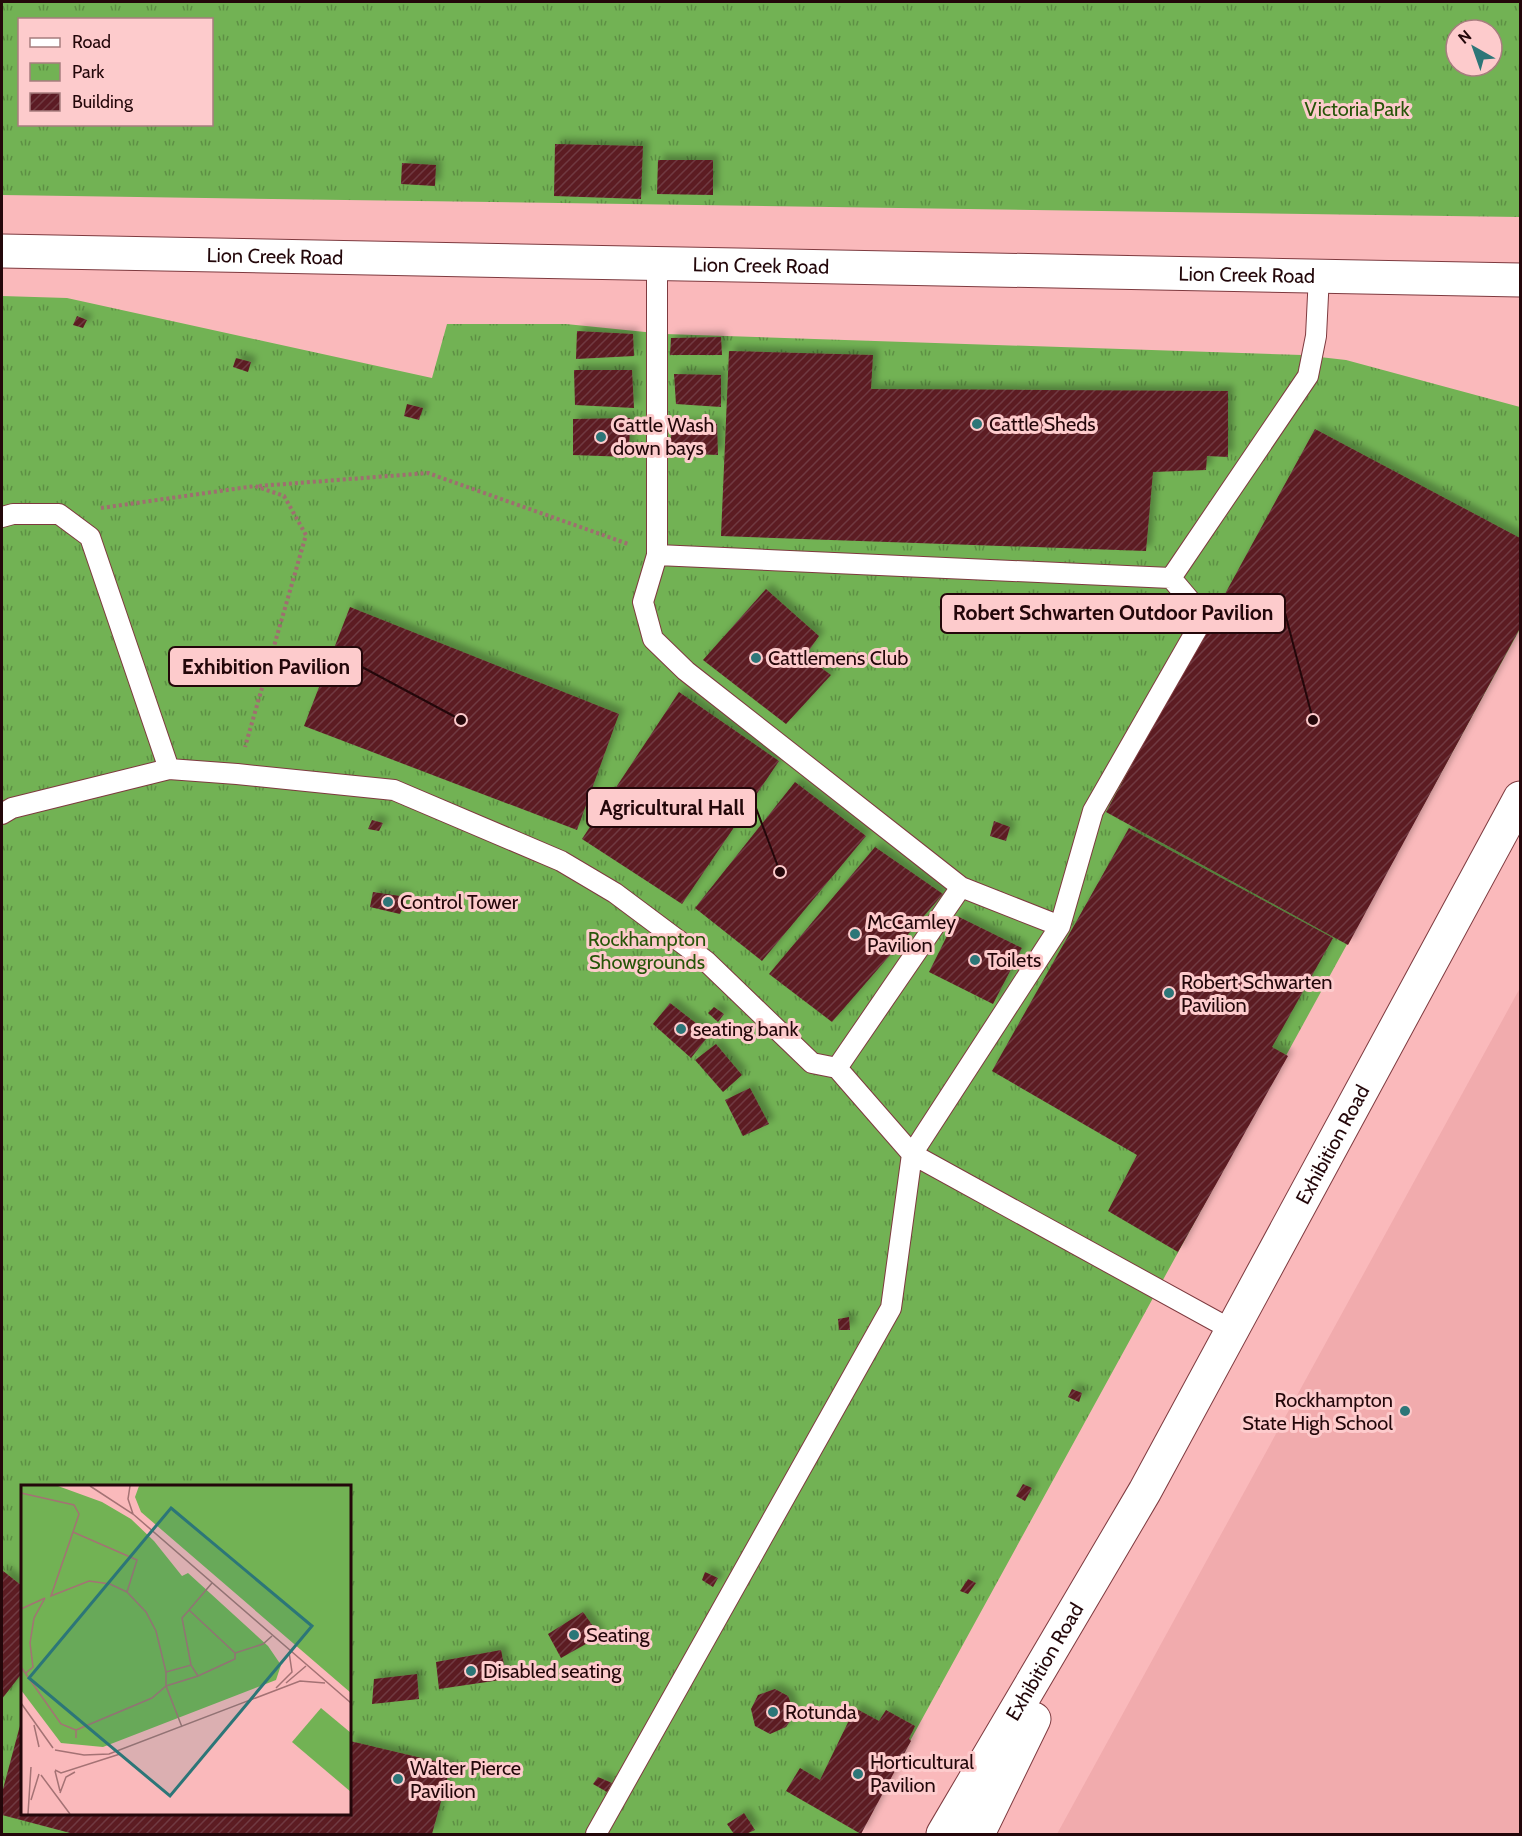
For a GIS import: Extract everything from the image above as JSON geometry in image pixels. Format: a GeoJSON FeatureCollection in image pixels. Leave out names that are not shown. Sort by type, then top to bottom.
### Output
{"type":"FeatureCollection","features":[{"type":"Feature","properties":{"kind":"street","name":"Lion Creek Road"},"geometry":{"type":"LineString","coordinates":[[2,251],[1505,279]]}},
{"type":"Feature","properties":{"kind":"street"},"geometry":{"type":"LineString","coordinates":[[1505,279],[1521,292]]}},
{"type":"Feature","properties":{"kind":"street","name":"Exhibition Road"},"geometry":{"type":"LineString","coordinates":[[943,1834],[1145,1491],[1521,798]]}},
{"type":"Feature","properties":{"kind":"street","name":"Exhibition Road"},"geometry":{"type":"LineString","coordinates":[[978,1834],[1145,1491]]}},
{"type":"Feature","properties":{"kind":"lane"},"geometry":{"type":"LineString","coordinates":[[657,263],[657,555],[643,602],[653,639],[686,671],[961,887],[1060,926]]}},
{"type":"Feature","properties":{"kind":"lane"},"geometry":{"type":"LineString","coordinates":[[1171,578],[1308,376],[1316,336],[1319,275]]}},
{"type":"Feature","properties":{"kind":"lane"},"geometry":{"type":"LineString","coordinates":[[2,518],[13,514],[59,514],[90,537],[170,769]]}},
{"type":"Feature","properties":{"kind":"lane"},"geometry":{"type":"LineString","coordinates":[[596,1834],[891,1308],[912,1154],[1060,926],[1093,811],[1204,617],[1171,578],[657,555]]}},
{"type":"Feature","properties":{"kind":"lane"},"geometry":{"type":"LineString","coordinates":[[2,814],[12,808],[170,769],[394,790],[561,861],[615,893],[706,961],[812,1063],[837,1068],[912,1154],[1232,1330]]}},
{"type":"Feature","properties":{"kind":"lane"},"geometry":{"type":"LineString","coordinates":[[837,1068],[961,887]]}},
{"type":"Feature","properties":{"kind":"path"},"geometry":{"type":"LineString","coordinates":[[59,514],[255,486],[428,473],[657,555]]}},
{"type":"Feature","properties":{"kind":"path"},"geometry":{"type":"LineString","coordinates":[[237,774],[306,535],[284,496],[255,486]]}},
{"type":"Feature","properties":{"kind":"shaded area","name":"Rockhampton State High School"},"geometry":{"type":"Polygon","coordinates":[[[1520,988],[1520,1834],[1057,1834],[1520,988]]]}},
{"type":"Feature","properties":{"kind":"green space","name":"Victoria Park"},"geometry":{"type":"Polygon","coordinates":[[[2,2],[1520,2],[1520,217],[2,195],[2,2]]]}},
{"type":"Feature","properties":{"kind":"green space","name":"Rockhampton Showgrounds"},"geometry":{"type":"Polygon","coordinates":[[[2,296],[67,298],[432,378],[447,324],[566,324],[665,334],[1302,355],[1346,360],[1520,407],[1520,629],[859,1834],[2,1834],[2,296]]]}},
{"type":"Feature","properties":{"kind":"building"},"geometry":{"type":"Polygon","coordinates":[[[555,144],[643,146],[641,199],[554,196],[555,144]]]}},
{"type":"Feature","properties":{"kind":"building"},"geometry":{"type":"Polygon","coordinates":[[[658,160],[713,160],[713,195],[657,194],[658,160]]]}},
{"type":"Feature","properties":{"kind":"building"},"geometry":{"type":"Polygon","coordinates":[[[402,163],[436,165],[435,186],[401,184],[402,163]]]}},
{"type":"Feature","properties":{"kind":"building"},"geometry":{"type":"Polygon","coordinates":[[[77,316],[87,320],[83,328],[73,325],[77,316]]]}},
{"type":"Feature","properties":{"kind":"building","name":"Cattle Wash down bays"},"geometry":{"type":"Polygon","coordinates":[[[577,331],[633,334],[634,356],[576,359],[577,331]]]}},
{"type":"Feature","properties":{"kind":"building","name":"Cattle Wash down bays"},"geometry":{"type":"Polygon","coordinates":[[[721,337],[722,355],[670,355],[671,338],[721,337]]]}},
{"type":"Feature","properties":{"kind":"building","name":"Cattle Sheds"},"geometry":{"type":"Polygon","coordinates":[[[729,351],[873,355],[871,389],[1228,391],[1228,457],[1207,456],[1206,470],[1153,472],[1146,551],[721,536],[729,351]]]}},
{"type":"Feature","properties":{"kind":"building"},"geometry":{"type":"Polygon","coordinates":[[[236,358],[251,362],[248,372],[233,367],[236,358]]]}},
{"type":"Feature","properties":{"kind":"building","name":"Cattle Wash down bays"},"geometry":{"type":"Polygon","coordinates":[[[574,370],[632,370],[634,408],[575,405],[574,370]]]}},
{"type":"Feature","properties":{"kind":"building","name":"Cattle Wash down bays"},"geometry":{"type":"Polygon","coordinates":[[[674,374],[721,375],[721,407],[676,404],[674,374]]]}},
{"type":"Feature","properties":{"kind":"building"},"geometry":{"type":"Polygon","coordinates":[[[407,404],[423,408],[419,420],[404,416],[407,404]]]}},
{"type":"Feature","properties":{"kind":"building","name":"Cattle Wash down bays"},"geometry":{"type":"Polygon","coordinates":[[[630,418],[629,457],[573,455],[573,419],[630,418]]]}},
{"type":"Feature","properties":{"kind":"building","name":"Cattle Wash down bays"},"geometry":{"type":"Polygon","coordinates":[[[717,424],[718,455],[669,453],[672,425],[717,424]]]}},
{"type":"Feature","properties":{"kind":"building"},"geometry":{"type":"Polygon","coordinates":[[[1315,429],[1520,538],[1520,628],[1348,945],[1106,812],[1315,429]]]}},
{"type":"Feature","properties":{"kind":"building","name":"Cattlemens Club"},"geometry":{"type":"Polygon","coordinates":[[[766,589],[819,636],[805,656],[831,675],[786,724],[703,660],[766,589]]]}},
{"type":"Feature","properties":{"kind":"building"},"geometry":{"type":"Polygon","coordinates":[[[350,607],[619,714],[577,830],[304,726],[350,607]]]}},
{"type":"Feature","properties":{"kind":"building"},"geometry":{"type":"Polygon","coordinates":[[[679,692],[779,761],[682,904],[582,839],[679,692]]]}},
{"type":"Feature","properties":{"kind":"building"},"geometry":{"type":"Polygon","coordinates":[[[795,782],[866,836],[762,961],[695,908],[795,782]]]}},
{"type":"Feature","properties":{"kind":"building"},"geometry":{"type":"Polygon","coordinates":[[[372,820],[383,823],[379,831],[368,829],[372,820]]]}},
{"type":"Feature","properties":{"kind":"building"},"geometry":{"type":"Polygon","coordinates":[[[994,821],[1010,827],[1006,841],[990,836],[994,821]]]}},
{"type":"Feature","properties":{"kind":"building","name":"Robert Schwarten Pavilion"},"geometry":{"type":"Polygon","coordinates":[[[1129,828],[1333,938],[1272,1047],[1288,1056],[1178,1252],[1108,1211],[1137,1155],[992,1071],[1129,828]]]}},
{"type":"Feature","properties":{"kind":"building","name":"McCamley Pavilion"},"geometry":{"type":"Polygon","coordinates":[[[875,847],[943,894],[832,1022],[769,974],[875,847]]]}},
{"type":"Feature","properties":{"kind":"building","name":"Control Tower"},"geometry":{"type":"Polygon","coordinates":[[[373,892],[407,897],[400,914],[370,907],[373,892]]]}},
{"type":"Feature","properties":{"kind":"building","name":"Toilets"},"geometry":{"type":"Polygon","coordinates":[[[957,916],[1022,948],[993,1004],[929,972],[957,916]]]}},
{"type":"Feature","properties":{"kind":"building","name":"seating bank"},"geometry":{"type":"Polygon","coordinates":[[[670,1003],[710,1034],[691,1058],[653,1024],[670,1003]]]}},
{"type":"Feature","properties":{"kind":"building"},"geometry":{"type":"Polygon","coordinates":[[[714,1007],[724,1014],[718,1022],[708,1013],[714,1007]]]}},
{"type":"Feature","properties":{"kind":"building","name":"seating bank"},"geometry":{"type":"Polygon","coordinates":[[[716,1044],[742,1075],[723,1092],[695,1060],[716,1044]]]}},
{"type":"Feature","properties":{"kind":"building","name":"seating bank"},"geometry":{"type":"Polygon","coordinates":[[[750,1088],[769,1124],[743,1136],[725,1100],[750,1088]]]}},
{"type":"Feature","properties":{"kind":"building"},"geometry":{"type":"Polygon","coordinates":[[[849,1317],[850,1330],[839,1330],[838,1319],[849,1317]]]}},
{"type":"Feature","properties":{"kind":"building"},"geometry":{"type":"Polygon","coordinates":[[[1072,1389],[1082,1393],[1079,1402],[1068,1397],[1072,1389]]]}},
{"type":"Feature","properties":{"kind":"building"},"geometry":{"type":"Polygon","coordinates":[[[1023,1484],[1032,1488],[1025,1501],[1016,1496],[1023,1484]]]}},
{"type":"Feature","properties":{"kind":"building"},"geometry":{"type":"Polygon","coordinates":[[[2,1570],[21,1585],[21,1674],[2,1699],[2,1570]]]}},
{"type":"Feature","properties":{"kind":"building"},"geometry":{"type":"Polygon","coordinates":[[[705,1572],[718,1578],[713,1587],[702,1580],[705,1572]]]}},
{"type":"Feature","properties":{"kind":"building"},"geometry":{"type":"Polygon","coordinates":[[[968,1579],[976,1583],[968,1594],[960,1591],[968,1579]]]}},
{"type":"Feature","properties":{"kind":"building","name":"Seating"},"geometry":{"type":"Polygon","coordinates":[[[583,1612],[600,1636],[561,1658],[548,1634],[583,1612]]]}},
{"type":"Feature","properties":{"kind":"building","name":"Disabled seating"},"geometry":{"type":"Polygon","coordinates":[[[501,1650],[507,1679],[439,1689],[436,1662],[501,1650]]]}},
{"type":"Feature","properties":{"kind":"building"},"geometry":{"type":"Polygon","coordinates":[[[417,1674],[419,1699],[372,1704],[374,1679],[417,1674]]]}},
{"type":"Feature","properties":{"kind":"building","name":"Rotunda"},"geometry":{"type":"Polygon","coordinates":[[[775,1689],[788,1696],[795,1714],[786,1727],[770,1734],[755,1726],[751,1709],[758,1695],[775,1689]]]}},
{"type":"Feature","properties":{"kind":"building","name":"Horticultural Pavilion"},"geometry":{"type":"Polygon","coordinates":[[[855,1708],[879,1721],[886,1710],[915,1726],[909,1739],[911,1741],[861,1834],[786,1791],[800,1768],[820,1780],[855,1708]]]}},
{"type":"Feature","properties":{"kind":"building","name":"Walter Pierce Pavilion"},"geometry":{"type":"Polygon","coordinates":[[[21,1722],[21,1815],[351,1815],[351,1741],[451,1765],[432,1834],[74,1834],[2,1815],[2,1793],[21,1722]]]}},
{"type":"Feature","properties":{"kind":"building"},"geometry":{"type":"Polygon","coordinates":[[[598,1777],[612,1783],[607,1792],[593,1784],[598,1777]]]}},
{"type":"Feature","properties":{"kind":"building"},"geometry":{"type":"Polygon","coordinates":[[[744,1813],[755,1830],[746,1834],[734,1834],[727,1824],[744,1813]]]}},
{"type":"Feature","properties":{"kind":"place","name":"Cattle Sheds"},"geometry":{"type":"Point","coordinates":[977,424]}},
{"type":"Feature","properties":{"kind":"place","name":"Cattle Wash down bays"},"geometry":{"type":"Point","coordinates":[601,437]}},
{"type":"Feature","properties":{"kind":"place","name":"Cattlemens Club"},"geometry":{"type":"Point","coordinates":[756,658]}},
{"type":"Feature","properties":{"kind":"place","name":"Exhibition Pavilion"},"geometry":{"type":"Point","coordinates":[461,720]}},
{"type":"Feature","properties":{"kind":"place","name":"Robert Schwarten Outdoor Pavilion"},"geometry":{"type":"Point","coordinates":[1313,720]}},
{"type":"Feature","properties":{"kind":"place","name":"Agricultural Hall"},"geometry":{"type":"Point","coordinates":[780,872]}},
{"type":"Feature","properties":{"kind":"place","name":"Control Tower"},"geometry":{"type":"Point","coordinates":[388,902]}},
{"type":"Feature","properties":{"kind":"place","name":"McCamley Pavilion"},"geometry":{"type":"Point","coordinates":[855,934]}},
{"type":"Feature","properties":{"kind":"place","name":"Toilets"},"geometry":{"type":"Point","coordinates":[975,960]}},
{"type":"Feature","properties":{"kind":"place","name":"Robert Schwarten Pavilion"},"geometry":{"type":"Point","coordinates":[1169,993]}},
{"type":"Feature","properties":{"kind":"place","name":"seating bank"},"geometry":{"type":"Point","coordinates":[681,1029]}},
{"type":"Feature","properties":{"kind":"place","name":"Rockhampton State High School"},"geometry":{"type":"Point","coordinates":[1405,1411]}},
{"type":"Feature","properties":{"kind":"place","name":"Seating"},"geometry":{"type":"Point","coordinates":[574,1635]}},
{"type":"Feature","properties":{"kind":"place","name":"Disabled seating"},"geometry":{"type":"Point","coordinates":[471,1671]}},
{"type":"Feature","properties":{"kind":"place","name":"Rotunda"},"geometry":{"type":"Point","coordinates":[773,1712]}},
{"type":"Feature","properties":{"kind":"place","name":"Horticultural Pavilion"},"geometry":{"type":"Point","coordinates":[858,1774]}},
{"type":"Feature","properties":{"kind":"place","name":"Walter Pierce Pavilion"},"geometry":{"type":"Point","coordinates":[398,1779]}}]}
